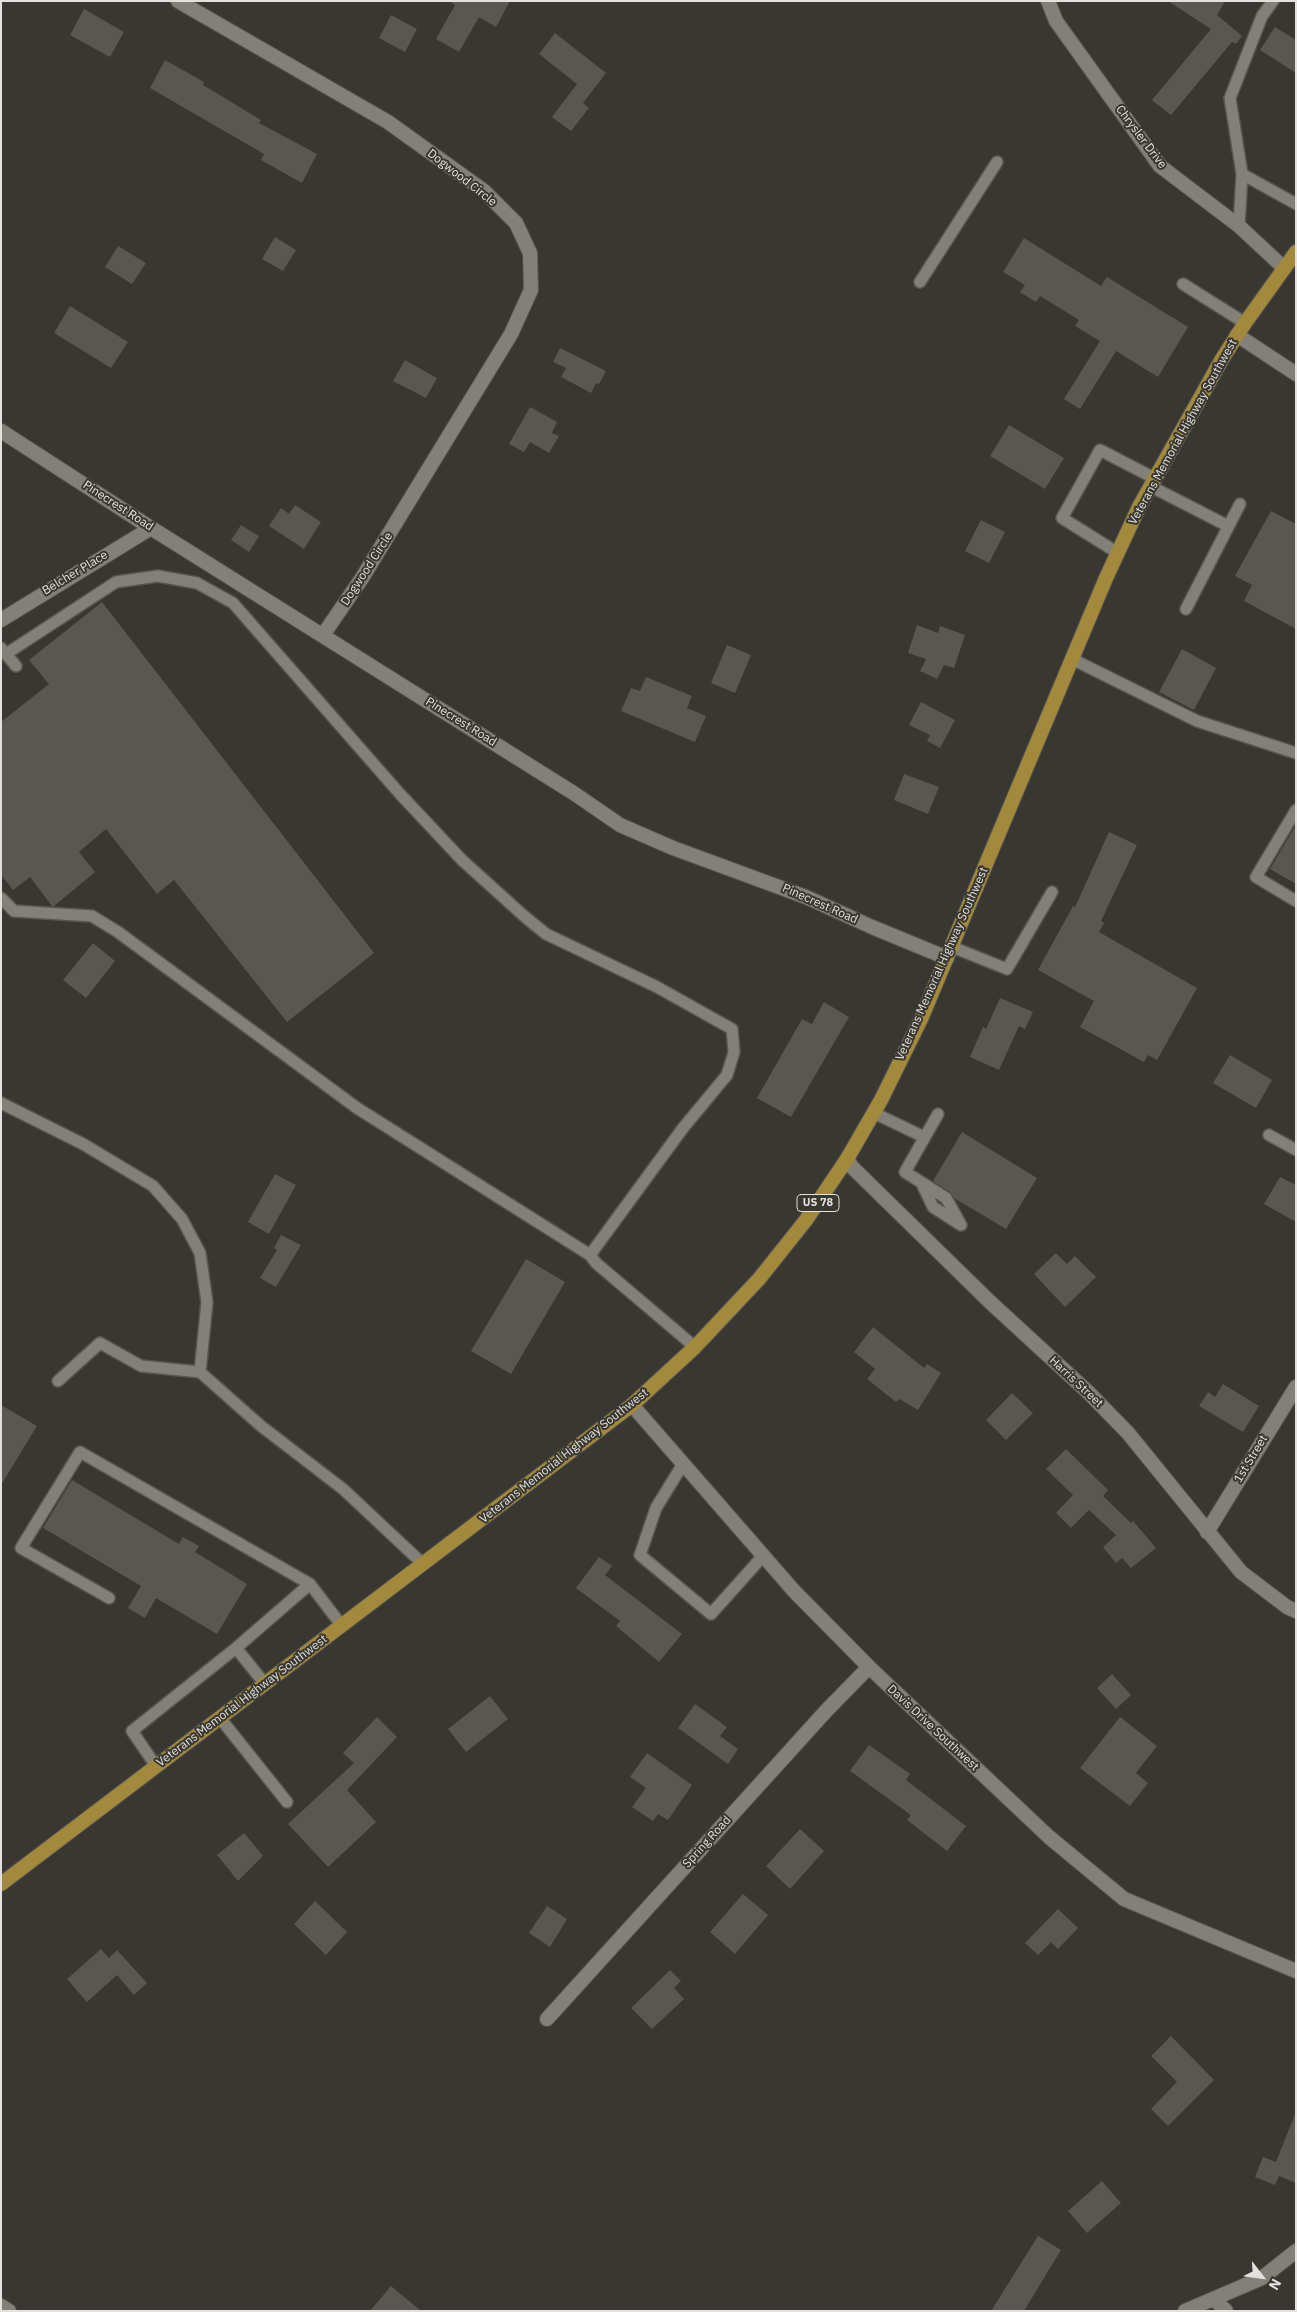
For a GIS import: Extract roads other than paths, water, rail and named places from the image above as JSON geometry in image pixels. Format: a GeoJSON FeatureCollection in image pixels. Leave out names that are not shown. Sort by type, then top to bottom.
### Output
{"type":"FeatureCollection","features":[{"type":"Feature","properties":{"kind":"main road","name":"Veterans Memorial Highway Southwest"},"geometry":{"type":"LineString","coordinates":[[1,1884],[632,1405],[695,1347],[760,1279],[806,1220],[847,1159],[874,1113],[920,1019],[1072,658],[1118,553],[1152,482],[1245,323],[1296,252]]}},
{"type":"Feature","properties":{"kind":"street","name":"Dogwood Circle"},"geometry":{"type":"LineString","coordinates":[[178,1],[388,122],[484,192],[516,223],[530,253],[531,290],[511,334],[362,578],[323,635]]}},
{"type":"Feature","properties":{"kind":"street","name":"Chrysler Drive"},"geometry":{"type":"LineString","coordinates":[[1048,1],[1056,21],[1160,166],[1239,226],[1284,268]]}},
{"type":"Feature","properties":{"kind":"street"},"geometry":{"type":"LineString","coordinates":[[1237,336],[1296,374]]}},
{"type":"Feature","properties":{"kind":"street","name":"Pinecrest Road"},"geometry":{"type":"LineString","coordinates":[[1,432],[575,794],[620,825],[673,848],[949,952]]}},
{"type":"Feature","properties":{"kind":"street","name":"Belcher Place"},"geometry":{"type":"LineString","coordinates":[[1,620],[151,528]]}},
{"type":"Feature","properties":{"kind":"street","name":"Harris Street"},"geometry":{"type":"LineString","coordinates":[[847,1159],[852,1167],[990,1302],[1121,1426],[1241,1572],[1287,1607],[1296,1611]]}},
{"type":"Feature","properties":{"kind":"street","name":"1st Street"},"geometry":{"type":"LineString","coordinates":[[1207,1532],[1296,1386]]}},
{"type":"Feature","properties":{"kind":"street","name":"Davis Drive Southwest"},"geometry":{"type":"LineString","coordinates":[[632,1405],[794,1591],[869,1667],[1049,1837],[1124,1899],[1294,1966]]}},
{"type":"Feature","properties":{"kind":"street","name":"Spring Road"},"geometry":{"type":"LineString","coordinates":[[547,2019],[869,1667]]}},
{"type":"Feature","properties":{"kind":"street"},"geometry":{"type":"LineString","coordinates":[[1185,2311],[1262,2278],[1296,2251]]}},
{"type":"Feature","properties":{"kind":"street"},"geometry":{"type":"LineString","coordinates":[[1214,2299],[1226,2311]]}},
{"type":"Feature","properties":{"kind":"street"},"geometry":{"type":"LineString","coordinates":[[1,2306],[10,2311]]}},
{"type":"Feature","properties":{"kind":"lane"},"geometry":{"type":"LineString","coordinates":[[1239,226],[1242,174],[1230,98],[1262,16],[1273,1]]}},
{"type":"Feature","properties":{"kind":"lane"},"geometry":{"type":"LineString","coordinates":[[920,282],[997,162]]}},
{"type":"Feature","properties":{"kind":"lane"},"geometry":{"type":"LineString","coordinates":[[1242,174],[1296,204]]}},
{"type":"Feature","properties":{"kind":"lane"},"geometry":{"type":"LineString","coordinates":[[1183,284],[1245,323]]}},
{"type":"Feature","properties":{"kind":"lane"},"geometry":{"type":"LineString","coordinates":[[1118,553],[1062,518],[1100,450],[1228,526]]}},
{"type":"Feature","properties":{"kind":"lane"},"geometry":{"type":"LineString","coordinates":[[1186,609],[1240,504]]}},
{"type":"Feature","properties":{"kind":"lane"},"geometry":{"type":"LineString","coordinates":[[16,666],[4,651],[116,582],[158,576],[197,583],[233,603],[419,814],[462,860],[524,916],[546,934],[657,987],[732,1029],[734,1052],[726,1075],[683,1128],[590,1255]]}},
{"type":"Feature","properties":{"kind":"lane"},"geometry":{"type":"LineString","coordinates":[[1072,658],[1197,722],[1296,753]]}},
{"type":"Feature","properties":{"kind":"lane"},"geometry":{"type":"LineString","coordinates":[[1296,810],[1256,877],[1296,901]]}},
{"type":"Feature","properties":{"kind":"lane"},"geometry":{"type":"LineString","coordinates":[[949,952],[1007,969],[1052,892]]}},
{"type":"Feature","properties":{"kind":"lane"},"geometry":{"type":"LineString","coordinates":[[1,898],[14,910],[92,916],[118,932],[357,1108],[590,1255],[695,1347]]}},
{"type":"Feature","properties":{"kind":"lane"},"geometry":{"type":"LineString","coordinates":[[1,1103],[83,1144],[153,1186],[182,1219],[200,1253],[207,1302],[200,1372]]}},
{"type":"Feature","properties":{"kind":"lane"},"geometry":{"type":"LineString","coordinates":[[874,1113],[924,1137]]}},
{"type":"Feature","properties":{"kind":"lane"},"geometry":{"type":"LineString","coordinates":[[922,1184],[905,1172],[938,1114]]}},
{"type":"Feature","properties":{"kind":"lane"},"geometry":{"type":"LineString","coordinates":[[1268,1135],[1296,1150]]}},
{"type":"Feature","properties":{"kind":"lane"},"geometry":{"type":"LineString","coordinates":[[58,1381],[100,1344],[141,1366],[200,1372],[261,1426],[343,1489],[423,1564]]}},
{"type":"Feature","properties":{"kind":"lane"},"geometry":{"type":"LineString","coordinates":[[109,1598],[21,1548],[80,1452],[310,1584],[342,1626]]}},
{"type":"Feature","properties":{"kind":"lane"},"geometry":{"type":"LineString","coordinates":[[682,1464],[656,1508],[640,1555],[711,1614],[763,1556]]}},
{"type":"Feature","properties":{"kind":"lane"},"geometry":{"type":"LineString","coordinates":[[156,1766],[132,1731],[236,1648],[310,1584]]}},
{"type":"Feature","properties":{"kind":"lane"},"geometry":{"type":"LineString","coordinates":[[236,1648],[265,1684]]}},
{"type":"Feature","properties":{"kind":"lane"},"geometry":{"type":"LineString","coordinates":[[220,1718],[288,1802]]}}]}
